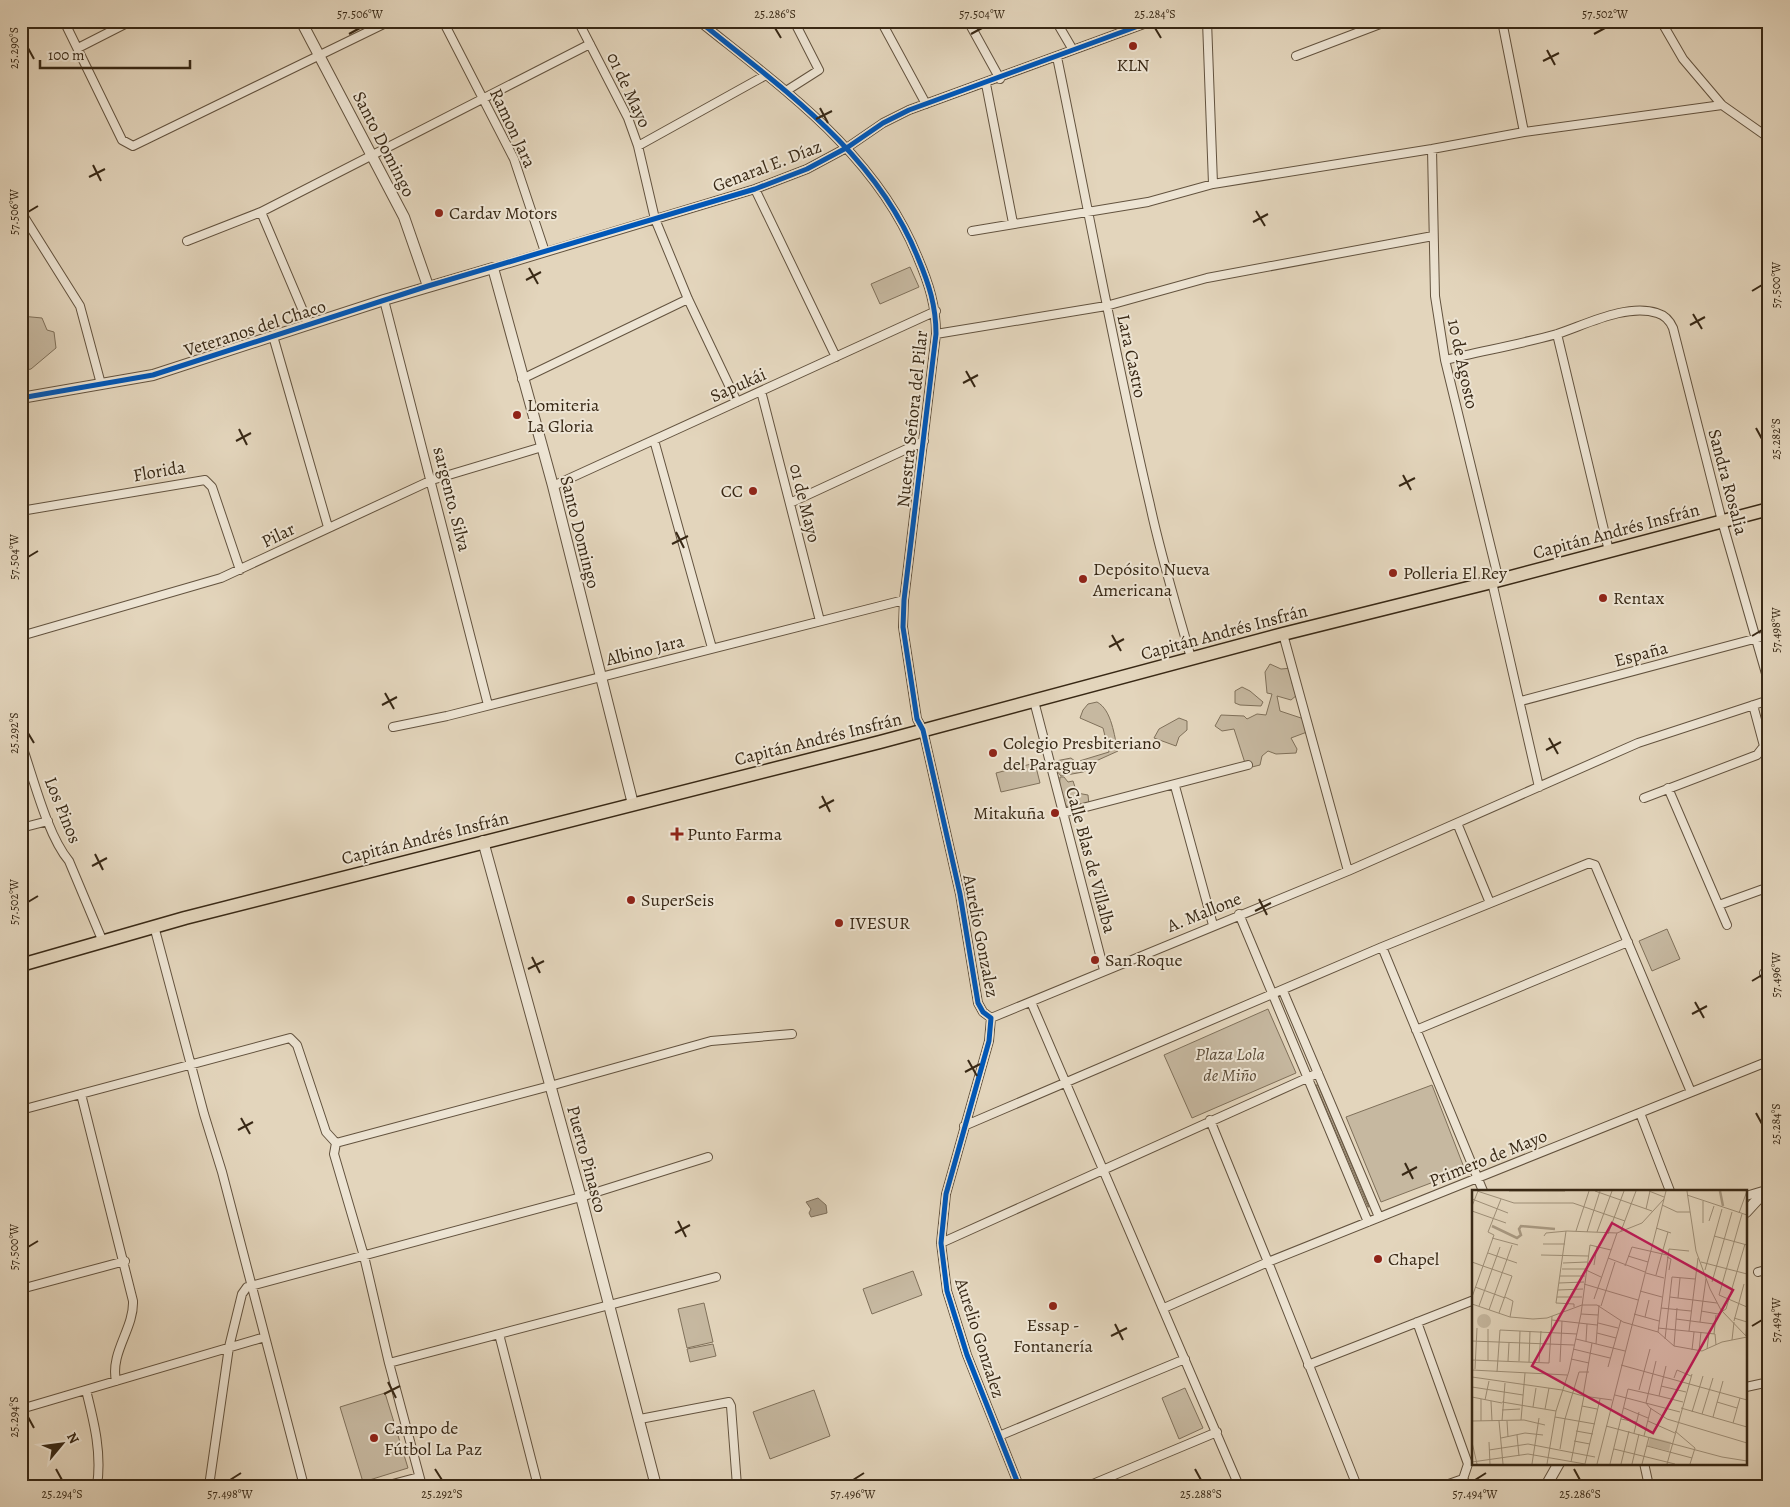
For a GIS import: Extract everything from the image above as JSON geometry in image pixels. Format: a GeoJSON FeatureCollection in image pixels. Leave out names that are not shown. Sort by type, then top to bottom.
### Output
{"type":"FeatureCollection","features":[{"type":"Feature","properties":{"kind":"main road","name":"Capitán Andrés Insfrán"},"geometry":{"type":"LineString","coordinates":[[21,965],[154,926],[923,730],[1191,658],[1609,552],[1769,509]]}},
{"type":"Feature","properties":{"kind":"street"},"geometry":{"type":"LineString","coordinates":[[64,21],[122,140],[133,146],[390,21]]}},
{"type":"Feature","properties":{"kind":"street"},"geometry":{"type":"LineString","coordinates":[[78,48],[131,21]]}},
{"type":"Feature","properties":{"kind":"street","name":"Santo Domingo"},"geometry":{"type":"LineString","coordinates":[[301,21],[404,217],[428,286]]}},
{"type":"Feature","properties":{"kind":"street","name":"Ramon Jara"},"geometry":{"type":"LineString","coordinates":[[443,21],[514,159],[545,252]]}},
{"type":"Feature","properties":{"kind":"street","name":"01 de Mayo"},"geometry":{"type":"LineString","coordinates":[[578,21],[628,118],[638,146],[655,219]]}},
{"type":"Feature","properties":{"kind":"street","name":"Nuestra Señora del Pilar"},"geometry":{"type":"LineString","coordinates":[[699,21],[786,91],[848,147],[876,180],[904,226],[926,278],[936,311],[936,334],[904,600],[903,627],[917,720],[923,730]]}},
{"type":"Feature","properties":{"kind":"street"},"geometry":{"type":"LineString","coordinates":[[786,91],[819,70],[794,21]]}},
{"type":"Feature","properties":{"kind":"street"},"geometry":{"type":"LineString","coordinates":[[881,21],[926,104]]}},
{"type":"Feature","properties":{"kind":"street"},"geometry":{"type":"LineString","coordinates":[[968,21],[1000,79]]}},
{"type":"Feature","properties":{"kind":"street"},"geometry":{"type":"LineString","coordinates":[[1056,21],[1073,50]]}},
{"type":"Feature","properties":{"kind":"street","name":"Genaral E. Díaz"},"geometry":{"type":"LineString","coordinates":[[493,268],[755,189],[807,169],[848,147],[884,123],[926,104],[1057,58],[1140,23],[1152,21]]}},
{"type":"Feature","properties":{"kind":"street"},"geometry":{"type":"LineString","coordinates":[[1207,21],[1213,184]]}},
{"type":"Feature","properties":{"kind":"street"},"geometry":{"type":"LineString","coordinates":[[1296,56],[1388,21]]}},
{"type":"Feature","properties":{"kind":"street"},"geometry":{"type":"LineString","coordinates":[[1502,21],[1524,132]]}},
{"type":"Feature","properties":{"kind":"street"},"geometry":{"type":"LineString","coordinates":[[1664,22],[1683,59],[1722,105],[1767,134]]}},
{"type":"Feature","properties":{"kind":"street"},"geometry":{"type":"LineString","coordinates":[[187,241],[261,212],[590,44]]}},
{"type":"Feature","properties":{"kind":"street","name":"Lara Castro"},"geometry":{"type":"LineString","coordinates":[[1057,58],[1089,211],[1106,306],[1150,507],[1191,658]]}},
{"type":"Feature","properties":{"kind":"street"},"geometry":{"type":"LineString","coordinates":[[638,146],[766,75]]}},
{"type":"Feature","properties":{"kind":"street"},"geometry":{"type":"LineString","coordinates":[[986,84],[1013,223]]}},
{"type":"Feature","properties":{"kind":"street"},"geometry":{"type":"LineString","coordinates":[[972,231],[1148,202],[1213,184],[1432,150],[1524,132],[1722,105]]}},
{"type":"Feature","properties":{"kind":"street","name":"10 de Agosto"},"geometry":{"type":"LineString","coordinates":[[1432,150],[1434,296],[1446,360],[1496,581],[1539,787]]}},
{"type":"Feature","properties":{"kind":"street"},"geometry":{"type":"LineString","coordinates":[[755,189],[836,357]]}},
{"type":"Feature","properties":{"kind":"street"},"geometry":{"type":"LineString","coordinates":[[21,212],[80,306],[101,384]]}},
{"type":"Feature","properties":{"kind":"street"},"geometry":{"type":"LineString","coordinates":[[261,212],[309,325]]}},
{"type":"Feature","properties":{"kind":"street"},"geometry":{"type":"LineString","coordinates":[[655,219],[688,300],[737,402]]}},
{"type":"Feature","properties":{"kind":"street"},"geometry":{"type":"LineString","coordinates":[[936,334],[1106,306],[1207,278],[1432,236]]}},
{"type":"Feature","properties":{"kind":"street","name":"Santo Domingo"},"geometry":{"type":"LineString","coordinates":[[493,268],[542,447],[599,677],[633,804]]}},
{"type":"Feature","properties":{"kind":"street","name":"Veteranos del Chaco"},"geometry":{"type":"LineString","coordinates":[[21,398],[152,375],[428,286],[493,268]]}},
{"type":"Feature","properties":{"kind":"street","name":"sargento. Silva"},"geometry":{"type":"LineString","coordinates":[[384,300],[432,480],[488,705]]}},
{"type":"Feature","properties":{"kind":"street"},"geometry":{"type":"LineString","coordinates":[[522,379],[688,300]]}},
{"type":"Feature","properties":{"kind":"street","name":"Sapukái"},"geometry":{"type":"LineString","coordinates":[[552,486],[936,311]]}},
{"type":"Feature","properties":{"kind":"street","name":"Sandra Rosalia"},"geometry":{"type":"LineString","coordinates":[[1557,334],[1622,313],[1646,311],[1657,313],[1666,318],[1673,328],[1722,521],[1769,684]]}},
{"type":"Feature","properties":{"kind":"street"},"geometry":{"type":"LineString","coordinates":[[1446,360],[1557,334],[1609,552]]}},
{"type":"Feature","properties":{"kind":"street"},"geometry":{"type":"LineString","coordinates":[[273,336],[328,528]]}},
{"type":"Feature","properties":{"kind":"street","name":"01 de Mayo"},"geometry":{"type":"LineString","coordinates":[[761,391],[820,621]]}},
{"type":"Feature","properties":{"kind":"street"},"geometry":{"type":"LineString","coordinates":[[654,440],[712,648]]}},
{"type":"Feature","properties":{"kind":"street"},"geometry":{"type":"LineString","coordinates":[[790,503],[924,441]]}},
{"type":"Feature","properties":{"kind":"street","name":"Pilar"},"geometry":{"type":"LineString","coordinates":[[21,636],[221,578],[432,480],[542,447]]}},
{"type":"Feature","properties":{"kind":"street","name":"Florida"},"geometry":{"type":"LineString","coordinates":[[21,510],[199,479],[205,480],[212,487],[240,570]]}},
{"type":"Feature","properties":{"kind":"street","name":"Albino Jara"},"geometry":{"type":"LineString","coordinates":[[393,727],[488,705],[904,600]]}},
{"type":"Feature","properties":{"kind":"street"},"geometry":{"type":"LineString","coordinates":[[1283,634],[1348,871]]}},
{"type":"Feature","properties":{"kind":"street","name":"España"},"geometry":{"type":"LineString","coordinates":[[1521,701],[1769,636]]}},
{"type":"Feature","properties":{"kind":"street","name":"A. Mallone"},"geometry":{"type":"LineString","coordinates":[[991,1018],[1239,914],[1348,871],[1638,743],[1769,700]]}},
{"type":"Feature","properties":{"kind":"street","name":"Calle Blas de Villalba"},"geometry":{"type":"LineString","coordinates":[[1034,701],[1104,970]]}},
{"type":"Feature","properties":{"kind":"street"},"geometry":{"type":"LineString","coordinates":[[1644,798],[1759,754],[1764,746],[1753,705]]}},
{"type":"Feature","properties":{"kind":"street","name":"Aurelio Gonzalez"},"geometry":{"type":"LineString","coordinates":[[923,730],[960,894],[978,1003],[983,1012],[991,1018],[989,1041],[946,1194],[941,1243],[947,1291],[975,1378],[1019,1486]]}},
{"type":"Feature","properties":{"kind":"street","name":"Los Pinos"},"geometry":{"type":"LineString","coordinates":[[21,743],[48,821],[61,850],[69,860],[103,942]]}},
{"type":"Feature","properties":{"kind":"street"},"geometry":{"type":"LineString","coordinates":[[1063,813],[1248,766]]}},
{"type":"Feature","properties":{"kind":"street"},"geometry":{"type":"LineString","coordinates":[[1175,786],[1213,925]]}},
{"type":"Feature","properties":{"kind":"street"},"geometry":{"type":"LineString","coordinates":[[1668,788],[1727,925]]}},
{"type":"Feature","properties":{"kind":"street"},"geometry":{"type":"LineString","coordinates":[[21,828],[48,821]]}},
{"type":"Feature","properties":{"kind":"street"},"geometry":{"type":"LineString","coordinates":[[1457,823],[1490,903]]}},
{"type":"Feature","properties":{"kind":"street","name":"Puerto Pinasco"},"geometry":{"type":"LineString","coordinates":[[483,841],[581,1197],[656,1486]]}},
{"type":"Feature","properties":{"kind":"street"},"geometry":{"type":"LineString","coordinates":[[964,1126],[1066,1084],[1382,947],[1592,863],[1628,942],[1690,1092]]}},
{"type":"Feature","properties":{"kind":"street"},"geometry":{"type":"LineString","coordinates":[[1719,905],[1769,887]]}},
{"type":"Feature","properties":{"kind":"street"},"geometry":{"type":"LineString","coordinates":[[1239,914],[1368,1222]]}},
{"type":"Feature","properties":{"kind":"street"},"geometry":{"type":"LineString","coordinates":[[154,926],[190,1065],[222,1172],[304,1486]]}},
{"type":"Feature","properties":{"kind":"street"},"geometry":{"type":"LineString","coordinates":[[1416,1030],[1628,942]]}},
{"type":"Feature","properties":{"kind":"street"},"geometry":{"type":"LineString","coordinates":[[1382,947],[1483,1190]]}},
{"type":"Feature","properties":{"kind":"street"},"geometry":{"type":"LineString","coordinates":[[1764,973],[1769,985]]}},
{"type":"Feature","properties":{"kind":"street"},"geometry":{"type":"LineString","coordinates":[[1283,991],[1379,1217]]}},
{"type":"Feature","properties":{"kind":"street"},"geometry":{"type":"LineString","coordinates":[[1031,1002],[1239,1486]]}},
{"type":"Feature","properties":{"kind":"street"},"geometry":{"type":"LineString","coordinates":[[336,1143],[711,1041],[792,1034]]}},
{"type":"Feature","properties":{"kind":"street"},"geometry":{"type":"LineString","coordinates":[[21,1110],[285,1039],[292,1039],[297,1045],[326,1132],[336,1143]]}},
{"type":"Feature","properties":{"kind":"street","name":"Primero de Mayo"},"geometry":{"type":"LineString","coordinates":[[1164,1308],[1268,1262],[1769,1061]]}},
{"type":"Feature","properties":{"kind":"street"},"geometry":{"type":"LineString","coordinates":[[941,1243],[1103,1168],[1318,1073]]}},
{"type":"Feature","properties":{"kind":"street"},"geometry":{"type":"LineString","coordinates":[[81,1094],[125,1261],[133,1311],[116,1360],[114,1369],[116,1381]]}},
{"type":"Feature","properties":{"kind":"street"},"geometry":{"type":"LineString","coordinates":[[1640,1113],[1670,1190]]}},
{"type":"Feature","properties":{"kind":"street"},"geometry":{"type":"LineString","coordinates":[[1210,1120],[1357,1486]]}},
{"type":"Feature","properties":{"kind":"street"},"geometry":{"type":"LineString","coordinates":[[336,1143],[334,1154],[364,1256],[388,1363],[422,1486]]}},
{"type":"Feature","properties":{"kind":"street"},"geometry":{"type":"LineString","coordinates":[[209,1486],[229,1347],[242,1294],[252,1284],[364,1256],[581,1197],[708,1157]]}},
{"type":"Feature","properties":{"kind":"street"},"geometry":{"type":"LineString","coordinates":[[1748,1195],[1767,1188]]}},
{"type":"Feature","properties":{"kind":"street"},"geometry":{"type":"LineString","coordinates":[[1748,1210],[1767,1188]]}},
{"type":"Feature","properties":{"kind":"street"},"geometry":{"type":"LineString","coordinates":[[21,1289],[125,1261]]}},
{"type":"Feature","properties":{"kind":"street"},"geometry":{"type":"LineString","coordinates":[[1758,1272],[1769,1269]]}},
{"type":"Feature","properties":{"kind":"street"},"geometry":{"type":"LineString","coordinates":[[388,1363],[716,1277]]}},
{"type":"Feature","properties":{"kind":"street"},"geometry":{"type":"LineString","coordinates":[[1308,1365],[1472,1301]]}},
{"type":"Feature","properties":{"kind":"street"},"geometry":{"type":"LineString","coordinates":[[1416,1322],[1468,1464],[1465,1482],[1443,1486]]}},
{"type":"Feature","properties":{"kind":"street"},"geometry":{"type":"LineString","coordinates":[[499,1334],[538,1486]]}},
{"type":"Feature","properties":{"kind":"street"},"geometry":{"type":"LineString","coordinates":[[21,1409],[265,1337]]}},
{"type":"Feature","properties":{"kind":"street"},"geometry":{"type":"LineString","coordinates":[[1000,1436],[1185,1359]]}},
{"type":"Feature","properties":{"kind":"street"},"geometry":{"type":"LineString","coordinates":[[1748,1387],[1769,1382]]}},
{"type":"Feature","properties":{"kind":"street"},"geometry":{"type":"LineString","coordinates":[[86,1390],[96,1433],[100,1468],[97,1486]]}},
{"type":"Feature","properties":{"kind":"street"},"geometry":{"type":"LineString","coordinates":[[640,1419],[729,1402],[731,1406],[737,1486]]}},
{"type":"Feature","properties":{"kind":"street"},"geometry":{"type":"LineString","coordinates":[[1088,1486],[1216,1432]]}},
{"type":"Feature","properties":{"kind":"street"},"geometry":{"type":"LineString","coordinates":[[1546,1486],[1558,1464]]}},
{"type":"Feature","properties":{"kind":"street"},"geometry":{"type":"LineString","coordinates":[[1644,1464],[1649,1486]]}},
{"type":"Feature","properties":{"kind":"street"},"geometry":{"type":"LineString","coordinates":[[385,1486],[419,1477]]}},
{"type":"Feature","properties":{"kind":"green space"},"geometry":{"type":"Polygon","coordinates":[[[910,267],[919,287],[880,304],[871,284],[910,267]]]}},
{"type":"Feature","properties":{"kind":"green space"},"geometry":{"type":"Polygon","coordinates":[[[21,316],[42,318],[47,330],[54,332],[56,348],[31,369],[21,371],[21,316]]]}},
{"type":"Feature","properties":{"kind":"green space"},"geometry":{"type":"Polygon","coordinates":[[[1270,664],[1281,669],[1293,668],[1295,672],[1292,683],[1297,695],[1291,700],[1277,696],[1280,711],[1304,719],[1307,732],[1291,738],[1297,749],[1296,753],[1276,754],[1268,751],[1262,756],[1260,765],[1252,767],[1245,763],[1234,729],[1222,731],[1215,726],[1221,715],[1244,716],[1247,719],[1257,714],[1266,715],[1272,694],[1267,693],[1265,672],[1270,664]]]}},
{"type":"Feature","properties":{"kind":"green space"},"geometry":{"type":"Polygon","coordinates":[[[1242,687],[1263,702],[1261,706],[1235,703],[1235,691],[1242,687]]]}},
{"type":"Feature","properties":{"kind":"green space"},"geometry":{"type":"Polygon","coordinates":[[[1097,702],[1109,717],[1118,751],[1096,761],[1094,768],[1061,776],[1055,769],[1056,761],[1071,758],[1076,762],[1109,752],[1103,728],[1080,718],[1088,704],[1097,702]]]}},
{"type":"Feature","properties":{"kind":"green space"},"geometry":{"type":"Polygon","coordinates":[[[1179,718],[1187,721],[1187,730],[1179,737],[1176,746],[1154,738],[1159,729],[1179,718]]]}},
{"type":"Feature","properties":{"kind":"green space"},"geometry":{"type":"Polygon","coordinates":[[[1035,763],[1040,783],[1001,792],[996,773],[1035,763]]]}},
{"type":"Feature","properties":{"kind":"green space"},"geometry":{"type":"Polygon","coordinates":[[[1060,777],[1064,777],[1068,782],[1073,781],[1077,793],[1088,795],[1089,805],[1067,807],[1059,793],[1060,777]]]}},
{"type":"Feature","properties":{"kind":"green space"},"geometry":{"type":"Polygon","coordinates":[[[1667,929],[1680,959],[1652,971],[1639,941],[1667,929]]]}},
{"type":"Feature","properties":{"kind":"green space","name":"Plaza Lola de Miño"},"geometry":{"type":"Polygon","coordinates":[[[1268,1009],[1296,1073],[1192,1118],[1164,1055],[1268,1009]]]}},
{"type":"Feature","properties":{"kind":"green space"},"geometry":{"type":"Polygon","coordinates":[[[1316,1085],[1318,1085],[1369,1207],[1368,1207],[1316,1085]]]}},
{"type":"Feature","properties":{"kind":"green space"},"geometry":{"type":"Polygon","coordinates":[[[1432,1085],[1465,1170],[1381,1202],[1346,1117],[1432,1085]]]}},
{"type":"Feature","properties":{"kind":"green space"},"geometry":{"type":"Polygon","coordinates":[[[913,1271],[922,1295],[872,1314],[863,1289],[913,1271]]]}},
{"type":"Feature","properties":{"kind":"green space"},"geometry":{"type":"Polygon","coordinates":[[[704,1303],[713,1342],[687,1348],[678,1309],[704,1303]]]}},
{"type":"Feature","properties":{"kind":"green space"},"geometry":{"type":"Polygon","coordinates":[[[713,1344],[716,1356],[690,1362],[687,1349],[713,1344]]]}},
{"type":"Feature","properties":{"kind":"green space"},"geometry":{"type":"Polygon","coordinates":[[[1185,1388],[1203,1428],[1179,1439],[1162,1398],[1185,1388]]]}},
{"type":"Feature","properties":{"kind":"green space"},"geometry":{"type":"Polygon","coordinates":[[[814,1390],[830,1436],[770,1459],[753,1412],[814,1390]]]}},
{"type":"Feature","properties":{"kind":"green space","name":"Campo de Fútbol La Paz"},"geometry":{"type":"Polygon","coordinates":[[[385,1393],[408,1468],[363,1482],[340,1407],[385,1393]]]}},
{"type":"Feature","properties":{"kind":"shaded area"},"geometry":{"type":"Polygon","coordinates":[[[818,1198],[826,1205],[827,1213],[811,1217],[809,1213],[811,1209],[806,1202],[818,1198]]]}},
{"type":"Feature","properties":{"kind":"cycle path"},"geometry":{"type":"LineString","coordinates":[[699,21],[794,98],[853,155],[878,187],[900,221],[929,286],[936,334],[904,600],[903,627],[917,719],[923,730],[960,894],[978,1003],[983,1012],[991,1018],[989,1041],[946,1194],[941,1243],[947,1291],[967,1355],[1019,1486]]}},
{"type":"Feature","properties":{"kind":"cycle path"},"geometry":{"type":"LineString","coordinates":[[21,398],[153,375],[428,286],[755,189],[807,169],[848,147],[883,123],[909,110],[1152,21]]}},
{"type":"Feature","properties":{"kind":"place","name":"KLN"},"geometry":{"type":"Point","coordinates":[1133,46]}},
{"type":"Feature","properties":{"kind":"place","name":"Cardav Motors"},"geometry":{"type":"Point","coordinates":[439,213]}},
{"type":"Feature","properties":{"kind":"place","name":"Lomiteria La Gloria"},"geometry":{"type":"Point","coordinates":[517,415]}},
{"type":"Feature","properties":{"kind":"place","name":"CC"},"geometry":{"type":"Point","coordinates":[753,491]}},
{"type":"Feature","properties":{"kind":"place","name":"Polleria El Rey"},"geometry":{"type":"Point","coordinates":[1393,573]}},
{"type":"Feature","properties":{"kind":"place","name":"Depósito Nueva Americana"},"geometry":{"type":"Point","coordinates":[1083,579]}},
{"type":"Feature","properties":{"kind":"place","name":"Rentax"},"geometry":{"type":"Point","coordinates":[1603,598]}},
{"type":"Feature","properties":{"kind":"place","name":"Colegio Presbiteriano del Paraguay"},"geometry":{"type":"Point","coordinates":[993,753]}},
{"type":"Feature","properties":{"kind":"place","name":"Mitakuña"},"geometry":{"type":"Point","coordinates":[1055,813]}},
{"type":"Feature","properties":{"kind":"place","name":"Punto Farma"},"geometry":{"type":"Point","coordinates":[677,834]}},
{"type":"Feature","properties":{"kind":"place","name":"SuperSeis"},"geometry":{"type":"Point","coordinates":[631,900]}},
{"type":"Feature","properties":{"kind":"place","name":"IVESUR"},"geometry":{"type":"Point","coordinates":[839,923]}},
{"type":"Feature","properties":{"kind":"place","name":"San Roque"},"geometry":{"type":"Point","coordinates":[1095,960]}},
{"type":"Feature","properties":{"kind":"place","name":"Chapel"},"geometry":{"type":"Point","coordinates":[1378,1259]}},
{"type":"Feature","properties":{"kind":"place","name":"Essap - Fontanería"},"geometry":{"type":"Point","coordinates":[1053,1306]}},
{"type":"Feature","properties":{"kind":"place","name":"Campo de Fútbol La Paz"},"geometry":{"type":"Point","coordinates":[374,1438]}}]}
